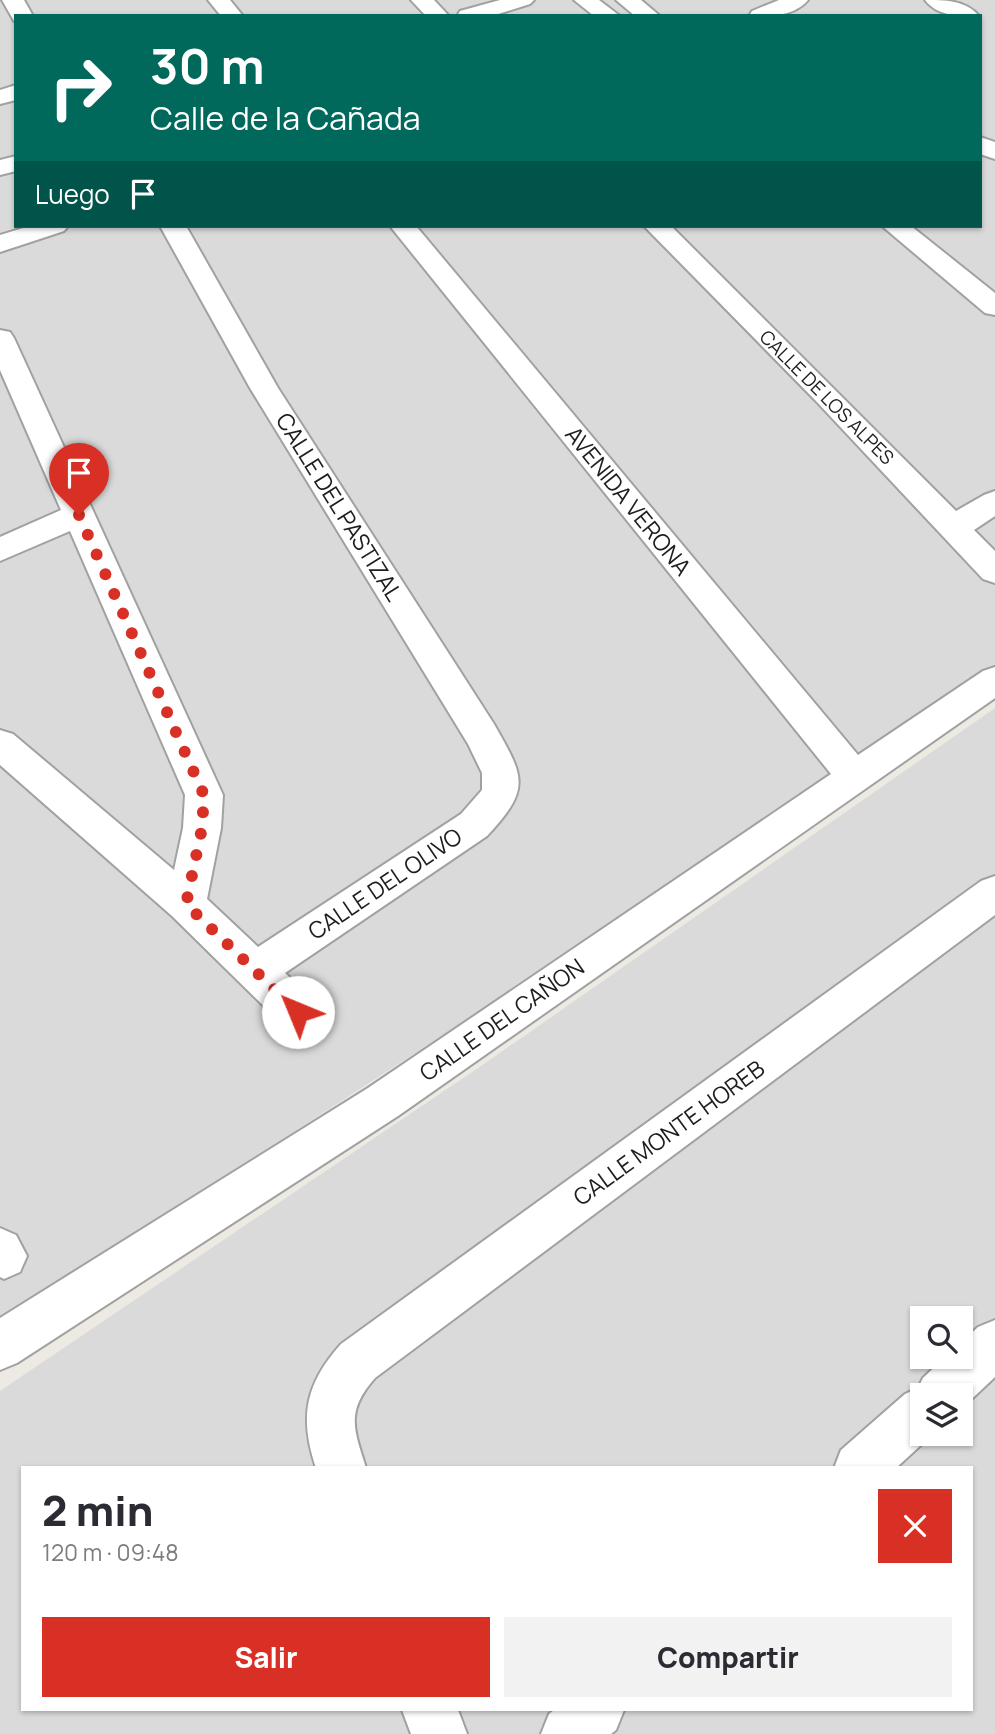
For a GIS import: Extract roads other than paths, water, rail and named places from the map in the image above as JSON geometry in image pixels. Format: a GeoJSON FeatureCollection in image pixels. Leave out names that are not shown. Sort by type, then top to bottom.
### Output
{"type":"FeatureCollection","features":[{"type":"Feature","properties":{"kind":"street"},"geometry":{"type":"LineString","coordinates":[[219,0],[230,14]]}},
{"type":"Feature","properties":{"kind":"street"},"geometry":{"type":"LineString","coordinates":[[422,0],[437,14]]}},
{"type":"Feature","properties":{"kind":"street"},"geometry":{"type":"LineString","coordinates":[[477,9],[523,0]]}},
{"type":"Feature","properties":{"kind":"street"},"geometry":{"type":"LineString","coordinates":[[585,0],[606,14]]}},
{"type":"Feature","properties":{"kind":"street"},"geometry":{"type":"LineString","coordinates":[[627,0],[646,14]]}},
{"type":"Feature","properties":{"kind":"street"},"geometry":{"type":"LineString","coordinates":[[765,14],[797,0]]}},
{"type":"Feature","properties":{"kind":"street"},"geometry":{"type":"LineString","coordinates":[[936,0],[965,14]]}},
{"type":"Feature","properties":{"kind":"street"},"geometry":{"type":"LineString","coordinates":[[0,244],[49,228]]}},
{"type":"Feature","properties":{"kind":"street","name":"CALLE DEL PASTIZAL"},"geometry":{"type":"LineString","coordinates":[[174,228],[264,387],[481,734],[501,770],[504,787]]}},
{"type":"Feature","properties":{"kind":"street","name":"AVENIDA VERONA"},"geometry":{"type":"LineString","coordinates":[[405,228],[819,735],[855,775]]}},
{"type":"Feature","properties":{"kind":"street","name":"CALLE DE LOS ALPES"},"geometry":{"type":"LineString","coordinates":[[659,228],[955,527],[995,571]]}},
{"type":"Feature","properties":{"kind":"street"},"geometry":{"type":"LineString","coordinates":[[897,228],[995,307]]}},
{"type":"Feature","properties":{"kind":"street"},"geometry":{"type":"LineString","coordinates":[[0,338],[8,379],[79,515],[204,795],[202,828],[186,904]]}},
{"type":"Feature","properties":{"kind":"street"},"geometry":{"type":"LineString","coordinates":[[955,527],[995,502]]}},
{"type":"Feature","properties":{"kind":"street"},"geometry":{"type":"LineString","coordinates":[[0,550],[79,515]]}},
{"type":"Feature","properties":{"kind":"street","name":"CALLE DEL CAÑON"},"geometry":{"type":"LineString","coordinates":[[0,1346],[383,1102],[995,680]]}},
{"type":"Feature","properties":{"kind":"street"},"geometry":{"type":"LineString","coordinates":[[0,744],[186,904],[298,1012]]}},
{"type":"Feature","properties":{"kind":"street","name":"CALLE DEL OLIVO"},"geometry":{"type":"LineString","coordinates":[[256,970],[474,825],[495,804],[504,787]]}},
{"type":"Feature","properties":{"kind":"street","name":"CALLE MONTE HOREB"},"geometry":{"type":"LineString","coordinates":[[340,1466],[330,1438],[332,1399],[344,1374],[358,1361],[995,893]]}},
{"type":"Feature","properties":{"kind":"street"},"geometry":{"type":"LineString","coordinates":[[953,1383],[995,1344]]}},
{"type":"Feature","properties":{"kind":"street"},"geometry":{"type":"LineString","coordinates":[[861,1466],[910,1422]]}},
{"type":"Feature","properties":{"kind":"street"},"geometry":{"type":"LineString","coordinates":[[430,1711],[439,1734]]}},
{"type":"Feature","properties":{"kind":"street"},"geometry":{"type":"LineString","coordinates":[[569,1734],[595,1711]]}}]}
